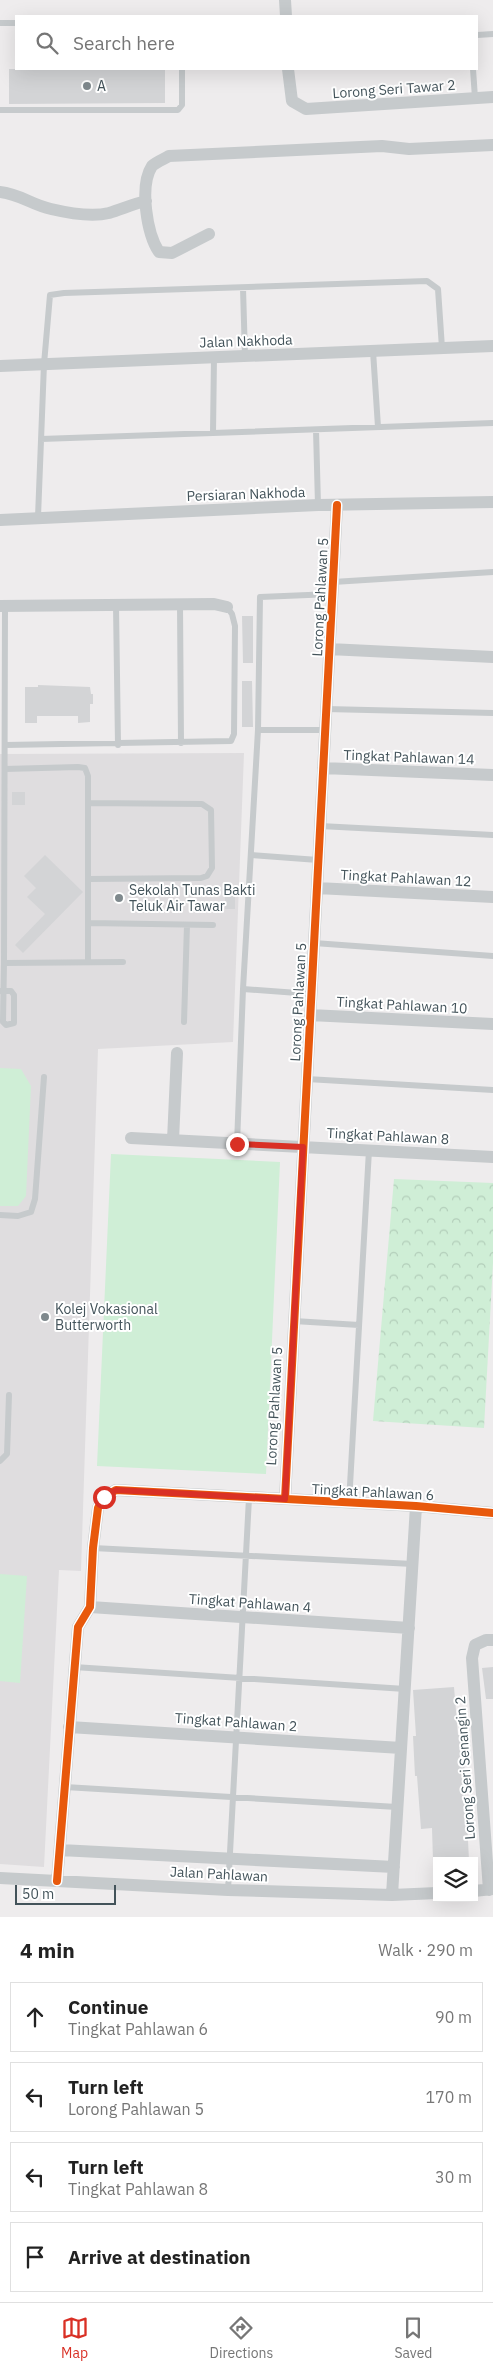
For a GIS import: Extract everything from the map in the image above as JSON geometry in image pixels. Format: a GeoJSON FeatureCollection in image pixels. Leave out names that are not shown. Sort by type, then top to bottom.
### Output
{"type":"FeatureCollection","features":[{"type":"Feature","properties":{"kind":"street"},"geometry":{"type":"LineString","coordinates":[[285,0],[286,15]]}},
{"type":"Feature","properties":{"kind":"street","name":"Lorong Seri Tawar 2"},"geometry":{"type":"LineString","coordinates":[[288,70],[292,101],[306,108],[320,109],[493,98]]}},
{"type":"Feature","properties":{"kind":"street"},"geometry":{"type":"LineString","coordinates":[[209,234],[172,253],[160,252],[152,241],[146,201],[146,180],[153,165],[169,156],[382,146],[409,149],[493,145]]}},
{"type":"Feature","properties":{"kind":"street"},"geometry":{"type":"LineString","coordinates":[[0,192],[20,195],[34,205],[51,210],[80,214],[108,213],[146,201]]}},
{"type":"Feature","properties":{"kind":"street","name":"Jalan Nakhoda"},"geometry":{"type":"LineString","coordinates":[[0,366],[493,346]]}},
{"type":"Feature","properties":{"kind":"street","name":"Persiaran Nakhoda"},"geometry":{"type":"LineString","coordinates":[[0,520],[318,506],[493,502]]}},
{"type":"Feature","properties":{"kind":"street","name":"Lorong Pahlawan 5"},"geometry":{"type":"LineString","coordinates":[[285,1499],[337,506]]}},
{"type":"Feature","properties":{"kind":"street"},"geometry":{"type":"LineString","coordinates":[[3,606],[214,604],[227,607]]}},
{"type":"Feature","properties":{"kind":"street"},"geometry":{"type":"LineString","coordinates":[[329,649],[493,657]]}},
{"type":"Feature","properties":{"kind":"street","name":"Tingkat Pahlawan 14"},"geometry":{"type":"LineString","coordinates":[[323,768],[493,775]]}},
{"type":"Feature","properties":{"kind":"street","name":"Tingkat Pahlawan 12"},"geometry":{"type":"LineString","coordinates":[[317,888],[493,897]]}},
{"type":"Feature","properties":{"kind":"street","name":"Tingkat Pahlawan 10"},"geometry":{"type":"LineString","coordinates":[[310,1015],[493,1024]]}},
{"type":"Feature","properties":{"kind":"street"},"geometry":{"type":"LineString","coordinates":[[173,1140],[177,1053]]}},
{"type":"Feature","properties":{"kind":"street","name":"Tingkat Pahlawan 8"},"geometry":{"type":"LineString","coordinates":[[131,1138],[493,1157]]}},
{"type":"Feature","properties":{"kind":"street","name":"Tingkat Pahlawan 6"},"geometry":{"type":"LineString","coordinates":[[93,1548],[98,1508],[104,1497],[116,1490],[416,1506],[493,1513]]}},
{"type":"Feature","properties":{"kind":"street"},"geometry":{"type":"LineString","coordinates":[[392,1895],[416,1506]]}},
{"type":"Feature","properties":{"kind":"street"},"geometry":{"type":"LineString","coordinates":[[57,1881],[78,1627],[90,1608],[93,1548]]}},
{"type":"Feature","properties":{"kind":"street","name":"Tingkat Pahlawan 4"},"geometry":{"type":"LineString","coordinates":[[90,1608],[409,1628]]}},
{"type":"Feature","properties":{"kind":"street","name":"Lorong Seri Senangin 2"},"geometry":{"type":"LineString","coordinates":[[491,1890],[472,1658],[475,1644],[486,1640],[493,1640]]}},
{"type":"Feature","properties":{"kind":"street","name":"Tingkat Pahlawan 2"},"geometry":{"type":"LineString","coordinates":[[70,1726],[401,1748]]}},
{"type":"Feature","properties":{"kind":"street","name":"Jalan Pahlawan"},"geometry":{"type":"LineString","coordinates":[[60,1850],[394,1867]]}},
{"type":"Feature","properties":{"kind":"street","name":"Jalan Pahlawan"},"geometry":{"type":"LineString","coordinates":[[0,1878],[228,1890],[392,1895],[433,1893]]}},
{"type":"Feature","properties":{"kind":"street"},"geometry":{"type":"LineString","coordinates":[[478,1891],[491,1890]]}},
{"type":"Feature","properties":{"kind":"lane"},"geometry":{"type":"LineString","coordinates":[[0,23],[15,23]]}},
{"type":"Feature","properties":{"kind":"lane"},"geometry":{"type":"LineString","coordinates":[[478,35],[493,34]]}},
{"type":"Feature","properties":{"kind":"lane"},"geometry":{"type":"LineString","coordinates":[[0,110],[178,110],[182,104],[182,70]]}},
{"type":"Feature","properties":{"kind":"lane"},"geometry":{"type":"LineString","coordinates":[[473,70],[476,98]]}},
{"type":"Feature","properties":{"kind":"lane"},"geometry":{"type":"LineString","coordinates":[[38,517],[44,364],[50,296],[64,293],[427,281],[434,284],[438,289],[442,348]]}},
{"type":"Feature","properties":{"kind":"lane"},"geometry":{"type":"LineString","coordinates":[[243,288],[245,356]]}},
{"type":"Feature","properties":{"kind":"lane"},"geometry":{"type":"LineString","coordinates":[[373,351],[378,427]]}},
{"type":"Feature","properties":{"kind":"lane"},"geometry":{"type":"LineString","coordinates":[[213,433],[214,357]]}},
{"type":"Feature","properties":{"kind":"lane"},"geometry":{"type":"LineString","coordinates":[[41,439],[493,423]]}},
{"type":"Feature","properties":{"kind":"lane"},"geometry":{"type":"LineString","coordinates":[[316,430],[318,506]]}},
{"type":"Feature","properties":{"kind":"lane"},"geometry":{"type":"LineString","coordinates":[[237,1144],[243,989],[258,730],[260,597],[493,572]]}},
{"type":"Feature","properties":{"kind":"lane"},"geometry":{"type":"LineString","coordinates":[[180,604],[181,743]]}},
{"type":"Feature","properties":{"kind":"lane"},"geometry":{"type":"LineString","coordinates":[[116,605],[118,745]]}},
{"type":"Feature","properties":{"kind":"lane"},"geometry":{"type":"LineString","coordinates":[[1,991],[11,992],[14,995],[14,1022],[10,1025],[2,1022],[1,991],[4,963],[5,745],[3,606]]}},
{"type":"Feature","properties":{"kind":"lane"},"geometry":{"type":"LineString","coordinates":[[5,745],[118,745],[231,741],[234,734],[235,626],[232,614],[227,607]]}},
{"type":"Feature","properties":{"kind":"lane"},"geometry":{"type":"LineString","coordinates":[[326,709],[493,713]]}},
{"type":"Feature","properties":{"kind":"lane"},"geometry":{"type":"LineString","coordinates":[[258,730],[325,730]]}},
{"type":"Feature","properties":{"kind":"lane"},"geometry":{"type":"LineString","coordinates":[[5,769],[78,766],[85,768],[88,776],[88,962]]}},
{"type":"Feature","properties":{"kind":"lane"},"geometry":{"type":"LineString","coordinates":[[88,802],[202,804],[211,810],[212,868],[207,876],[201,878],[89,879]]}},
{"type":"Feature","properties":{"kind":"lane"},"geometry":{"type":"LineString","coordinates":[[320,826],[493,835]]}},
{"type":"Feature","properties":{"kind":"lane"},"geometry":{"type":"LineString","coordinates":[[252,855],[318,860]]}},
{"type":"Feature","properties":{"kind":"lane"},"geometry":{"type":"LineString","coordinates":[[89,923],[213,925]]}},
{"type":"Feature","properties":{"kind":"lane"},"geometry":{"type":"LineString","coordinates":[[184,1022],[187,925]]}},
{"type":"Feature","properties":{"kind":"lane"},"geometry":{"type":"LineString","coordinates":[[314,944],[493,956]]}},
{"type":"Feature","properties":{"kind":"lane"},"geometry":{"type":"LineString","coordinates":[[4,963],[123,962]]}},
{"type":"Feature","properties":{"kind":"lane"},"geometry":{"type":"LineString","coordinates":[[243,989],[311,994]]}},
{"type":"Feature","properties":{"kind":"lane"},"geometry":{"type":"LineString","coordinates":[[0,1215],[18,1216],[31,1212],[35,1199],[44,1078]]}},
{"type":"Feature","properties":{"kind":"lane"},"geometry":{"type":"LineString","coordinates":[[307,1079],[493,1090]]}},
{"type":"Feature","properties":{"kind":"lane"},"geometry":{"type":"LineString","coordinates":[[349,1502],[368,1150]]}},
{"type":"Feature","properties":{"kind":"lane"},"geometry":{"type":"LineString","coordinates":[[294,1321],[359,1325]]}},
{"type":"Feature","properties":{"kind":"lane"},"geometry":{"type":"LineString","coordinates":[[0,1461],[7,1454],[9,1395]]}},
{"type":"Feature","properties":{"kind":"lane"},"geometry":{"type":"LineString","coordinates":[[228,1890],[248,1498]]}},
{"type":"Feature","properties":{"kind":"lane"},"geometry":{"type":"LineString","coordinates":[[93,1548],[413,1564]]}},
{"type":"Feature","properties":{"kind":"lane"},"geometry":{"type":"LineString","coordinates":[[74,1667],[405,1689]]}},
{"type":"Feature","properties":{"kind":"lane"},"geometry":{"type":"LineString","coordinates":[[64,1787],[397,1807]]}},
{"type":"Feature","properties":{"kind":"shaded area"},"geometry":{"type":"Polygon","coordinates":[[[244,753],[233,1042],[98,1049],[81,1571],[59,1570],[44,1867],[0,1864],[0,754],[244,753]]]}},
{"type":"Feature","properties":{"kind":"green space"},"geometry":{"type":"Polygon","coordinates":[[[0,1068],[21,1069],[31,1086],[26,1196],[18,1206],[0,1206],[0,1068]]]}},
{"type":"Feature","properties":{"kind":"green space"},"geometry":{"type":"Polygon","coordinates":[[[111,1154],[280,1162],[266,1474],[97,1466],[111,1154]]]}},
{"type":"Feature","properties":{"kind":"green space"},"geometry":{"type":"Polygon","coordinates":[[[394,1179],[493,1183],[493,1263],[484,1428],[373,1421],[394,1179]]]}},
{"type":"Feature","properties":{"kind":"green space"},"geometry":{"type":"Polygon","coordinates":[[[0,1574],[27,1576],[20,1683],[0,1681],[0,1574]]]}},
{"type":"Feature","properties":{"kind":"building","name":"A"},"geometry":{"type":"Polygon","coordinates":[[[9,69],[165,70],[165,103],[9,104],[9,69]]]}},
{"type":"Feature","properties":{"kind":"building"},"geometry":{"type":"Polygon","coordinates":[[[242,616],[253,616],[253,663],[243,663],[242,616]]]}},
{"type":"Feature","properties":{"kind":"building"},"geometry":{"type":"Polygon","coordinates":[[[242,681],[252,681],[253,727],[242,727],[242,681]]]}},
{"type":"Feature","properties":{"kind":"building"},"geometry":{"type":"Polygon","coordinates":[[[38,685],[90,687],[91,694],[93,694],[93,704],[90,704],[90,722],[78,723],[78,716],[37,716],[37,723],[25,723],[25,687],[38,687],[38,685]]]}},
{"type":"Feature","properties":{"kind":"building"},"geometry":{"type":"Polygon","coordinates":[[[12,792],[25,792],[25,805],[12,805],[12,792]]]}},
{"type":"Feature","properties":{"kind":"building"},"geometry":{"type":"Polygon","coordinates":[[[45,855],[83,892],[23,953],[15,945],[45,914],[27,897],[36,888],[24,876],[45,855]]]}},
{"type":"Feature","properties":{"kind":"building"},"geometry":{"type":"Polygon","coordinates":[[[225,896],[235,896],[235,909],[225,909],[225,896]]]}},
{"type":"Feature","properties":{"kind":"building"},"geometry":{"type":"Polygon","coordinates":[[[493,1667],[493,1699],[486,1699],[482,1668],[493,1667]]]}},
{"type":"Feature","properties":{"kind":"building"},"geometry":{"type":"Polygon","coordinates":[[[454,1687],[458,1735],[463,1735],[469,1857],[433,1857],[433,1861],[432,1828],[421,1829],[417,1776],[415,1776],[413,1736],[416,1736],[413,1690],[454,1687]]]}},
{"type":"Feature","properties":{"kind":"cycle path"},"geometry":{"type":"LineString","coordinates":[[285,1499],[337,505]]}},
{"type":"Feature","properties":{"kind":"cycle path"},"geometry":{"type":"LineString","coordinates":[[57,1881],[78,1627],[90,1607],[93,1548],[98,1508],[104,1497],[116,1490],[416,1506],[493,1513]]}},
{"type":"Feature","properties":{"kind":"place","name":"A"},"geometry":{"type":"Point","coordinates":[87,86]}},
{"type":"Feature","properties":{"kind":"place","name":"Sekolah Tunas Bakti Teluk Air Tawar"},"geometry":{"type":"Point","coordinates":[119,898]}},
{"type":"Feature","properties":{"kind":"place","name":"Kolej Vokasional Butterworth"},"geometry":{"type":"Point","coordinates":[45,1317]}},
{"type":"Feature","properties":{"kind":"route"},"geometry":{"type":"LineString","coordinates":[[104,1497],[116,1490],[285,1499],[303,1147],[237,1144]]}}]}
